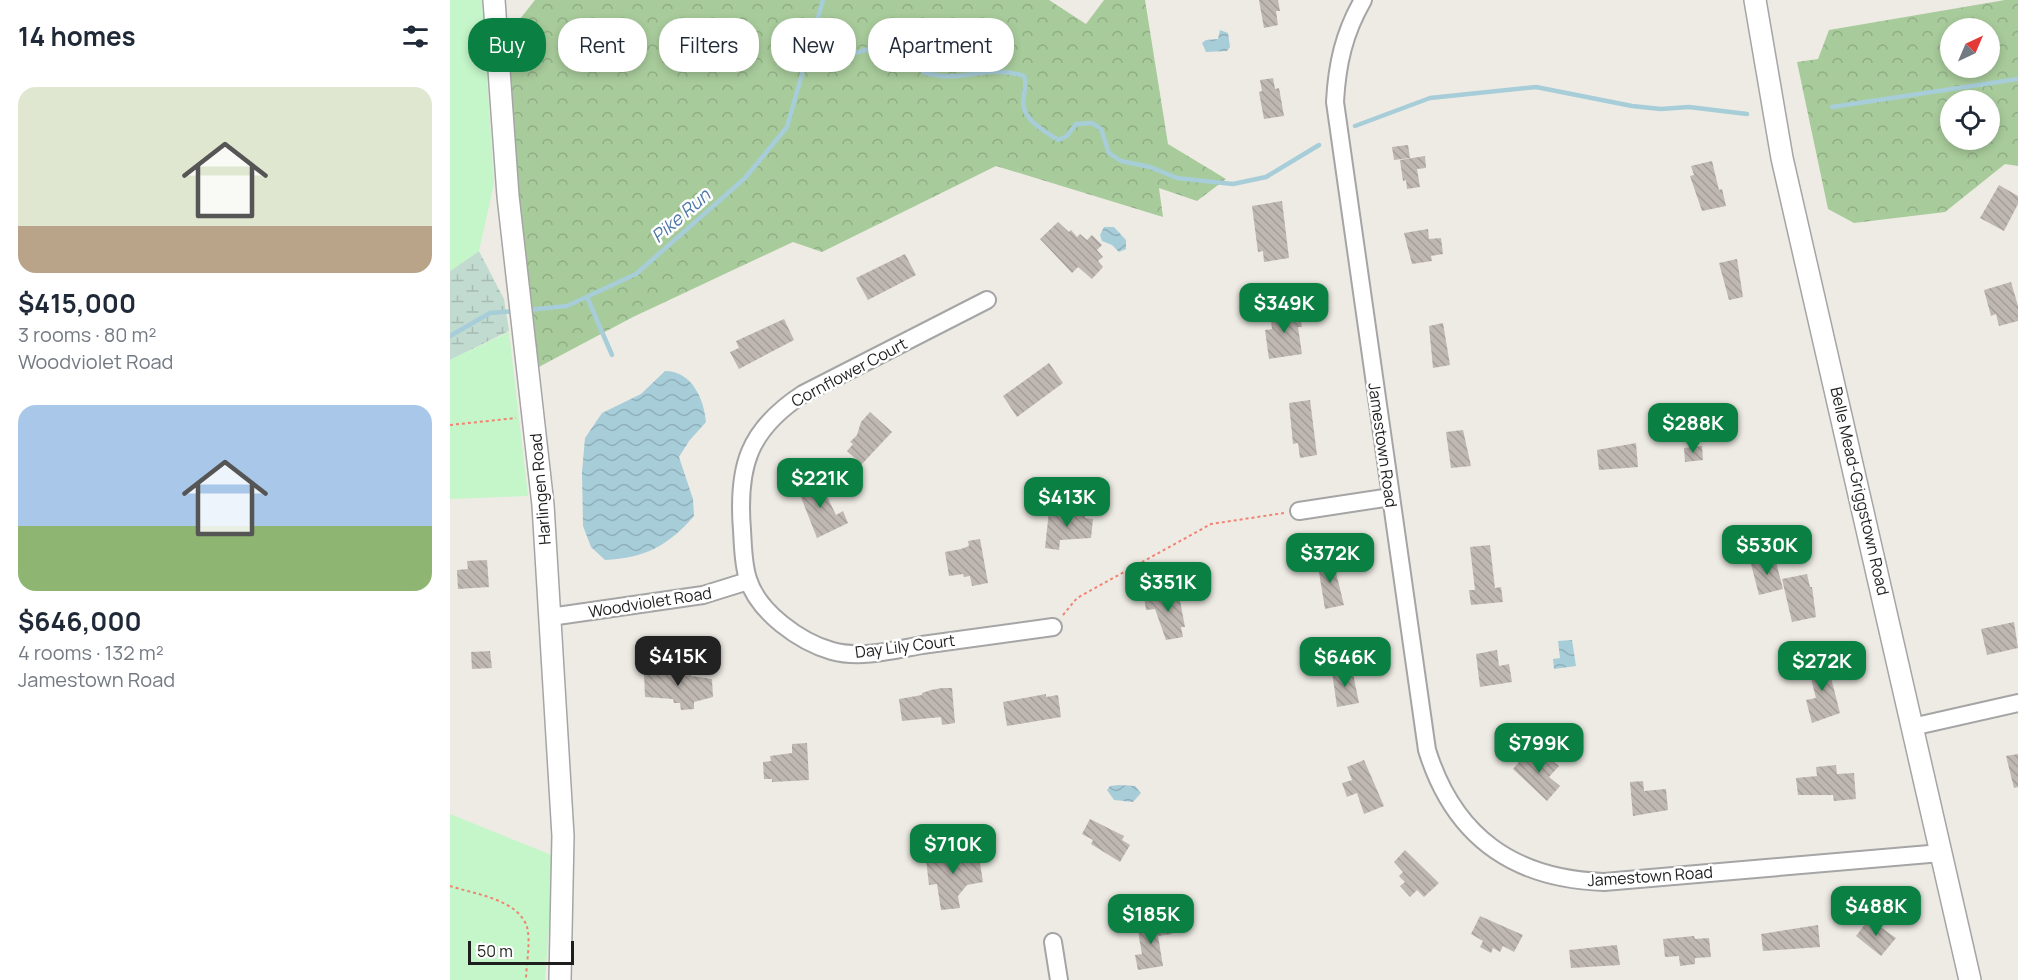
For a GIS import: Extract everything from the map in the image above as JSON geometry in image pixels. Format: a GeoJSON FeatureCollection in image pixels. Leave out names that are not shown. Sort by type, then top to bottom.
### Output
{"type":"FeatureCollection","features":[{"type":"Feature","properties":{"kind":"street","name":"Harlingen Road"},"geometry":{"type":"LineString","coordinates":[[494,0],[508,196],[543,505],[563,836],[560,980]]}},
{"type":"Feature","properties":{"kind":"street","name":"Jamestown Road"},"geometry":{"type":"LineString","coordinates":[[1363,0],[1345,36],[1339,58],[1335,102],[1427,750],[1434,772],[1458,814],[1496,851],[1534,871],[1556,878],[1604,882],[1941,853]]}},
{"type":"Feature","properties":{"kind":"street","name":"Belle Mead-Griggstown Road"},"geometry":{"type":"LineString","coordinates":[[1755,0],[1782,158],[1970,980]]}},
{"type":"Feature","properties":{"kind":"street","name":"Cornflower Court"},"geometry":{"type":"LineString","coordinates":[[748,581],[740,500],[741,476],[747,456],[767,422],[782,408],[803,394],[987,300]]}},
{"type":"Feature","properties":{"kind":"street"},"geometry":{"type":"LineString","coordinates":[[1299,511],[1391,497]]}},
{"type":"Feature","properties":{"kind":"street","name":"Woodviolet Road"},"geometry":{"type":"LineString","coordinates":[[550,617],[703,595],[748,581]]}},
{"type":"Feature","properties":{"kind":"street","name":"Day Lily Court"},"geometry":{"type":"LineString","coordinates":[[748,581],[762,602],[785,627],[805,640],[834,652],[869,653],[1053,627]]}},
{"type":"Feature","properties":{"kind":"street"},"geometry":{"type":"LineString","coordinates":[[1912,728],[2018,703]]}},
{"type":"Feature","properties":{"kind":"street"},"geometry":{"type":"LineString","coordinates":[[1053,942],[1059,980]]}},
{"type":"Feature","properties":{"kind":"path"},"geometry":{"type":"LineString","coordinates":[[450,425],[525,417]]}},
{"type":"Feature","properties":{"kind":"path"},"geometry":{"type":"LineString","coordinates":[[1053,627],[1077,598],[1211,524],[1299,511]]}},
{"type":"Feature","properties":{"kind":"path"},"geometry":{"type":"LineString","coordinates":[[450,886],[508,905],[520,914],[527,929],[526,980]]}},
{"type":"Feature","properties":{"kind":"green space"},"geometry":{"type":"Polygon","coordinates":[[[450,0],[482,0],[483,18],[468,18],[468,72],[487,72],[494,184],[479,251],[450,271],[450,0]]]}},
{"type":"Feature","properties":{"kind":"green space"},"geometry":{"type":"Polygon","coordinates":[[[535,0],[1049,0],[1086,24],[1104,0],[1145,0],[1168,144],[1226,179],[1197,201],[1159,188],[1163,217],[996,166],[822,252],[793,242],[633,317],[535,369],[526,298],[511,72],[546,72],[546,18],[521,18],[535,0]]]}},
{"type":"Feature","properties":{"kind":"green space"},"geometry":{"type":"Polygon","coordinates":[[[2005,0],[2018,0],[2018,166],[2005,164],[1945,212],[1854,223],[1828,209],[1797,62],[1818,59],[1829,30],[2005,0]]]}},
{"type":"Feature","properties":{"kind":"green space"},"geometry":{"type":"Polygon","coordinates":[[[479,251],[504,299],[509,331],[450,360],[450,271],[479,251]]]}},
{"type":"Feature","properties":{"kind":"green space"},"geometry":{"type":"Polygon","coordinates":[[[509,332],[528,496],[450,499],[450,360],[509,332]]]}},
{"type":"Feature","properties":{"kind":"green space"},"geometry":{"type":"Polygon","coordinates":[[[450,814],[554,856],[545,980],[450,980],[450,814]]]}},
{"type":"Feature","properties":{"kind":"water"},"geometry":{"type":"Polygon","coordinates":[[[1220,30],[1228,33],[1230,47],[1227,51],[1206,52],[1202,43],[1206,40],[1218,39],[1220,30]]]}},
{"type":"Feature","properties":{"kind":"water"},"geometry":{"type":"Polygon","coordinates":[[[1104,227],[1114,227],[1126,240],[1126,249],[1119,252],[1112,245],[1102,241],[1100,235],[1104,227]]]}},
{"type":"Feature","properties":{"kind":"water"},"geometry":{"type":"Polygon","coordinates":[[[665,371],[674,372],[689,381],[703,404],[705,413],[706,422],[689,441],[679,457],[693,499],[694,516],[675,535],[655,548],[632,556],[605,560],[591,547],[583,526],[582,472],[585,438],[602,413],[641,394],[665,371]]]}},
{"type":"Feature","properties":{"kind":"water"},"geometry":{"type":"Polygon","coordinates":[[[1572,640],[1576,666],[1554,669],[1553,659],[1560,658],[1558,641],[1572,640]]]}},
{"type":"Feature","properties":{"kind":"water"},"geometry":{"type":"Polygon","coordinates":[[[1110,786],[1135,786],[1141,793],[1133,802],[1114,800],[1107,790],[1110,786]]]}},
{"type":"Feature","properties":{"kind":"building"},"geometry":{"type":"Polygon","coordinates":[[[1259,0],[1278,0],[1280,11],[1276,11],[1278,25],[1264,28],[1259,0]]]}},
{"type":"Feature","properties":{"kind":"building"},"geometry":{"type":"Polygon","coordinates":[[[1273,78],[1275,89],[1279,88],[1284,116],[1264,119],[1259,92],[1262,91],[1260,80],[1273,78]]]}},
{"type":"Feature","properties":{"kind":"building"},"geometry":{"type":"Polygon","coordinates":[[[1408,145],[1410,158],[1394,160],[1392,147],[1408,145]]]}},
{"type":"Feature","properties":{"kind":"building"},"geometry":{"type":"Polygon","coordinates":[[[1425,156],[1426,168],[1417,169],[1420,187],[1407,189],[1406,180],[1403,181],[1400,160],[1425,156]]]}},
{"type":"Feature","properties":{"kind":"building"},"geometry":{"type":"Polygon","coordinates":[[[1712,161],[1719,190],[1722,189],[1726,206],[1702,211],[1690,176],[1694,175],[1691,166],[1712,161]]]}},
{"type":"Feature","properties":{"kind":"building"},"geometry":{"type":"Polygon","coordinates":[[[1999,185],[2018,196],[2018,204],[2004,231],[1980,218],[1999,185]]]}},
{"type":"Feature","properties":{"kind":"building"},"geometry":{"type":"Polygon","coordinates":[[[1282,201],[1289,258],[1264,262],[1263,251],[1258,252],[1252,206],[1282,201]]]}},
{"type":"Feature","properties":{"kind":"building"},"geometry":{"type":"Polygon","coordinates":[[[1058,222],[1077,237],[1080,234],[1087,240],[1092,235],[1102,245],[1097,250],[1103,257],[1098,261],[1103,267],[1092,279],[1078,267],[1072,273],[1040,239],[1058,222]]]}},
{"type":"Feature","properties":{"kind":"building"},"geometry":{"type":"Polygon","coordinates":[[[1428,229],[1429,239],[1441,238],[1443,254],[1431,256],[1432,261],[1412,264],[1404,233],[1428,229]]]}},
{"type":"Feature","properties":{"kind":"building"},"geometry":{"type":"Polygon","coordinates":[[[905,254],[916,275],[868,300],[856,278],[905,254]]]}},
{"type":"Feature","properties":{"kind":"building"},"geometry":{"type":"Polygon","coordinates":[[[1737,259],[1743,297],[1729,300],[1719,263],[1737,259]]]}},
{"type":"Feature","properties":{"kind":"building"},"geometry":{"type":"Polygon","coordinates":[[[2011,282],[2018,306],[2018,321],[1999,326],[1996,314],[1991,316],[1984,290],[2011,282]]]}},
{"type":"Feature","properties":{"kind":"building"},"geometry":{"type":"Polygon","coordinates":[[[1299,309],[1302,327],[1298,327],[1302,354],[1269,359],[1265,330],[1272,329],[1270,313],[1299,309]]]}},
{"type":"Feature","properties":{"kind":"building"},"geometry":{"type":"Polygon","coordinates":[[[784,319],[794,340],[739,369],[730,352],[739,348],[736,341],[784,319]]]}},
{"type":"Feature","properties":{"kind":"building"},"geometry":{"type":"Polygon","coordinates":[[[1443,323],[1450,365],[1433,368],[1429,326],[1443,323]]]}},
{"type":"Feature","properties":{"kind":"building"},"geometry":{"type":"Polygon","coordinates":[[[1049,363],[1063,383],[1017,417],[1003,396],[1049,363]]]}},
{"type":"Feature","properties":{"kind":"building"},"geometry":{"type":"Polygon","coordinates":[[[1310,400],[1317,455],[1300,458],[1298,443],[1293,444],[1289,403],[1310,400]]]}},
{"type":"Feature","properties":{"kind":"building"},"geometry":{"type":"Polygon","coordinates":[[[870,412],[892,432],[862,464],[847,451],[853,444],[850,442],[857,435],[861,422],[870,412]]]}},
{"type":"Feature","properties":{"kind":"building"},"geometry":{"type":"Polygon","coordinates":[[[1463,430],[1471,466],[1451,468],[1446,432],[1463,430]]]}},
{"type":"Feature","properties":{"kind":"building"},"geometry":{"type":"Polygon","coordinates":[[[1636,443],[1638,467],[1599,470],[1597,450],[1636,443]]]}},
{"type":"Feature","properties":{"kind":"building"},"geometry":{"type":"Polygon","coordinates":[[[1702,446],[1703,460],[1685,462],[1684,448],[1702,446]]]}},
{"type":"Feature","properties":{"kind":"building"},"geometry":{"type":"Polygon","coordinates":[[[818,478],[836,515],[843,511],[848,523],[817,538],[797,487],[818,478]]]}},
{"type":"Feature","properties":{"kind":"building"},"geometry":{"type":"Polygon","coordinates":[[[1049,511],[1085,515],[1085,518],[1093,519],[1091,538],[1060,540],[1059,550],[1045,548],[1049,511]]]}},
{"type":"Feature","properties":{"kind":"building"},"geometry":{"type":"Polygon","coordinates":[[[980,539],[988,583],[972,586],[970,576],[964,577],[963,574],[949,576],[945,552],[961,549],[969,546],[968,541],[980,539]]]}},
{"type":"Feature","properties":{"kind":"building"},"geometry":{"type":"Polygon","coordinates":[[[1490,545],[1495,588],[1501,587],[1503,602],[1471,605],[1469,590],[1475,590],[1470,547],[1490,545]]]}},
{"type":"Feature","properties":{"kind":"building"},"geometry":{"type":"Polygon","coordinates":[[[1332,557],[1344,605],[1325,609],[1317,560],[1332,557]]]}},
{"type":"Feature","properties":{"kind":"building"},"geometry":{"type":"Polygon","coordinates":[[[1775,558],[1783,589],[1759,595],[1751,564],[1775,558]]]}},
{"type":"Feature","properties":{"kind":"building"},"geometry":{"type":"Polygon","coordinates":[[[487,560],[489,587],[458,589],[457,570],[468,569],[467,561],[487,560]]]}},
{"type":"Feature","properties":{"kind":"building"},"geometry":{"type":"Polygon","coordinates":[[[1807,574],[1810,587],[1812,587],[1816,617],[1792,622],[1782,579],[1807,574]]]}},
{"type":"Feature","properties":{"kind":"building"},"geometry":{"type":"Polygon","coordinates":[[[1178,590],[1185,627],[1181,627],[1183,637],[1166,640],[1155,609],[1146,610],[1144,596],[1178,590]]]}},
{"type":"Feature","properties":{"kind":"building"},"geometry":{"type":"Polygon","coordinates":[[[2014,622],[2018,648],[1987,655],[1981,629],[2014,622]]]}},
{"type":"Feature","properties":{"kind":"building"},"geometry":{"type":"Polygon","coordinates":[[[1497,650],[1499,666],[1509,664],[1512,682],[1480,687],[1476,654],[1497,650]]]}},
{"type":"Feature","properties":{"kind":"building"},"geometry":{"type":"Polygon","coordinates":[[[490,651],[492,668],[472,669],[471,652],[490,651]]]}},
{"type":"Feature","properties":{"kind":"building"},"geometry":{"type":"Polygon","coordinates":[[[1826,658],[1840,713],[1812,723],[1806,700],[1816,698],[1807,663],[1826,658]]]}},
{"type":"Feature","properties":{"kind":"building"},"geometry":{"type":"Polygon","coordinates":[[[1352,669],[1359,703],[1337,707],[1332,672],[1352,669]]]}},
{"type":"Feature","properties":{"kind":"building"},"geometry":{"type":"Polygon","coordinates":[[[691,670],[691,676],[712,679],[713,697],[694,702],[694,709],[681,710],[680,703],[674,703],[673,699],[645,697],[644,673],[691,670]]]}},
{"type":"Feature","properties":{"kind":"building"},"geometry":{"type":"Polygon","coordinates":[[[952,688],[955,723],[942,725],[941,717],[902,721],[899,699],[922,695],[922,693],[952,688]]]}},
{"type":"Feature","properties":{"kind":"building"},"geometry":{"type":"Polygon","coordinates":[[[1046,694],[1046,697],[1058,695],[1061,717],[1007,726],[1003,702],[1046,694]]]}},
{"type":"Feature","properties":{"kind":"building"},"geometry":{"type":"Polygon","coordinates":[[[807,743],[809,780],[772,782],[772,779],[764,779],[763,762],[771,761],[770,756],[792,753],[792,744],[807,743]]]}},
{"type":"Feature","properties":{"kind":"building"},"geometry":{"type":"Polygon","coordinates":[[[1539,750],[1559,766],[1549,777],[1560,786],[1547,801],[1513,769],[1524,756],[1530,761],[1539,750]]]}},
{"type":"Feature","properties":{"kind":"building"},"geometry":{"type":"Polygon","coordinates":[[[2018,754],[2018,787],[2014,788],[2006,756],[2018,754]]]}},
{"type":"Feature","properties":{"kind":"building"},"geometry":{"type":"Polygon","coordinates":[[[1364,760],[1384,806],[1364,814],[1357,793],[1347,797],[1342,783],[1352,780],[1347,767],[1364,760]]]}},
{"type":"Feature","properties":{"kind":"building"},"geometry":{"type":"Polygon","coordinates":[[[1836,765],[1837,774],[1854,773],[1856,799],[1834,801],[1833,795],[1798,795],[1796,778],[1817,776],[1816,767],[1836,765]]]}},
{"type":"Feature","properties":{"kind":"building"},"geometry":{"type":"Polygon","coordinates":[[[1643,781],[1644,791],[1666,789],[1668,810],[1633,816],[1630,782],[1643,781]]]}},
{"type":"Feature","properties":{"kind":"building"},"geometry":{"type":"Polygon","coordinates":[[[1090,819],[1124,836],[1122,840],[1130,845],[1120,862],[1091,844],[1093,840],[1082,834],[1090,819]]]}},
{"type":"Feature","properties":{"kind":"building"},"geometry":{"type":"Polygon","coordinates":[[[953,849],[954,853],[978,850],[983,882],[967,885],[958,896],[960,908],[941,910],[937,884],[929,885],[926,859],[934,857],[933,852],[953,849]]]}},
{"type":"Feature","properties":{"kind":"building"},"geometry":{"type":"Polygon","coordinates":[[[1405,850],[1439,883],[1424,897],[1417,890],[1410,897],[1400,886],[1405,882],[1399,876],[1403,872],[1394,862],[1405,850]]]}},
{"type":"Feature","properties":{"kind":"building"},"geometry":{"type":"Polygon","coordinates":[[[1480,916],[1523,935],[1514,952],[1503,946],[1500,952],[1493,948],[1491,953],[1480,947],[1483,941],[1471,934],[1480,916]]]}},
{"type":"Feature","properties":{"kind":"building"},"geometry":{"type":"Polygon","coordinates":[[[1869,919],[1896,938],[1881,956],[1856,936],[1869,919]]]}},
{"type":"Feature","properties":{"kind":"building"},"geometry":{"type":"Polygon","coordinates":[[[1170,921],[1172,934],[1158,936],[1163,966],[1138,970],[1135,955],[1142,954],[1137,926],[1170,921]]]}},
{"type":"Feature","properties":{"kind":"building"},"geometry":{"type":"Polygon","coordinates":[[[1818,925],[1820,947],[1763,951],[1761,934],[1818,925]]]}},
{"type":"Feature","properties":{"kind":"building"},"geometry":{"type":"Polygon","coordinates":[[[1694,936],[1695,939],[1709,938],[1711,957],[1695,958],[1695,964],[1680,966],[1679,956],[1665,957],[1663,939],[1694,936]]]}},
{"type":"Feature","properties":{"kind":"building"},"geometry":{"type":"Polygon","coordinates":[[[1617,945],[1620,965],[1571,968],[1569,950],[1617,945]]]}},
{"type":"Feature","properties":{"kind":"waterway","name":"Pike Run"},"geometry":{"type":"LineString","coordinates":[[527,310],[567,306],[636,274],[745,178],[787,127],[823,0]]}},
{"type":"Feature","properties":{"kind":"waterway"},"geometry":{"type":"LineString","coordinates":[[856,53],[876,47],[903,44],[914,56],[923,72],[949,76],[998,72],[1024,76],[1026,84],[1024,109],[1031,120],[1047,133],[1058,140],[1067,136],[1076,124],[1092,123],[1101,129],[1109,153],[1121,161],[1150,167],[1177,178],[1233,184],[1266,177],[1319,145]]}},
{"type":"Feature","properties":{"kind":"waterway"},"geometry":{"type":"LineString","coordinates":[[1832,107],[2018,79]]}},
{"type":"Feature","properties":{"kind":"waterway"},"geometry":{"type":"LineString","coordinates":[[1355,126],[1430,98],[1536,87],[1632,106],[1661,109],[1689,107],[1747,114]]}},
{"type":"Feature","properties":{"kind":"waterway"},"geometry":{"type":"LineString","coordinates":[[587,297],[612,355]]}},
{"type":"Feature","properties":{"kind":"waterway","name":"Pike Run"},"geometry":{"type":"LineString","coordinates":[[450,336],[490,313],[516,311]]}}]}
